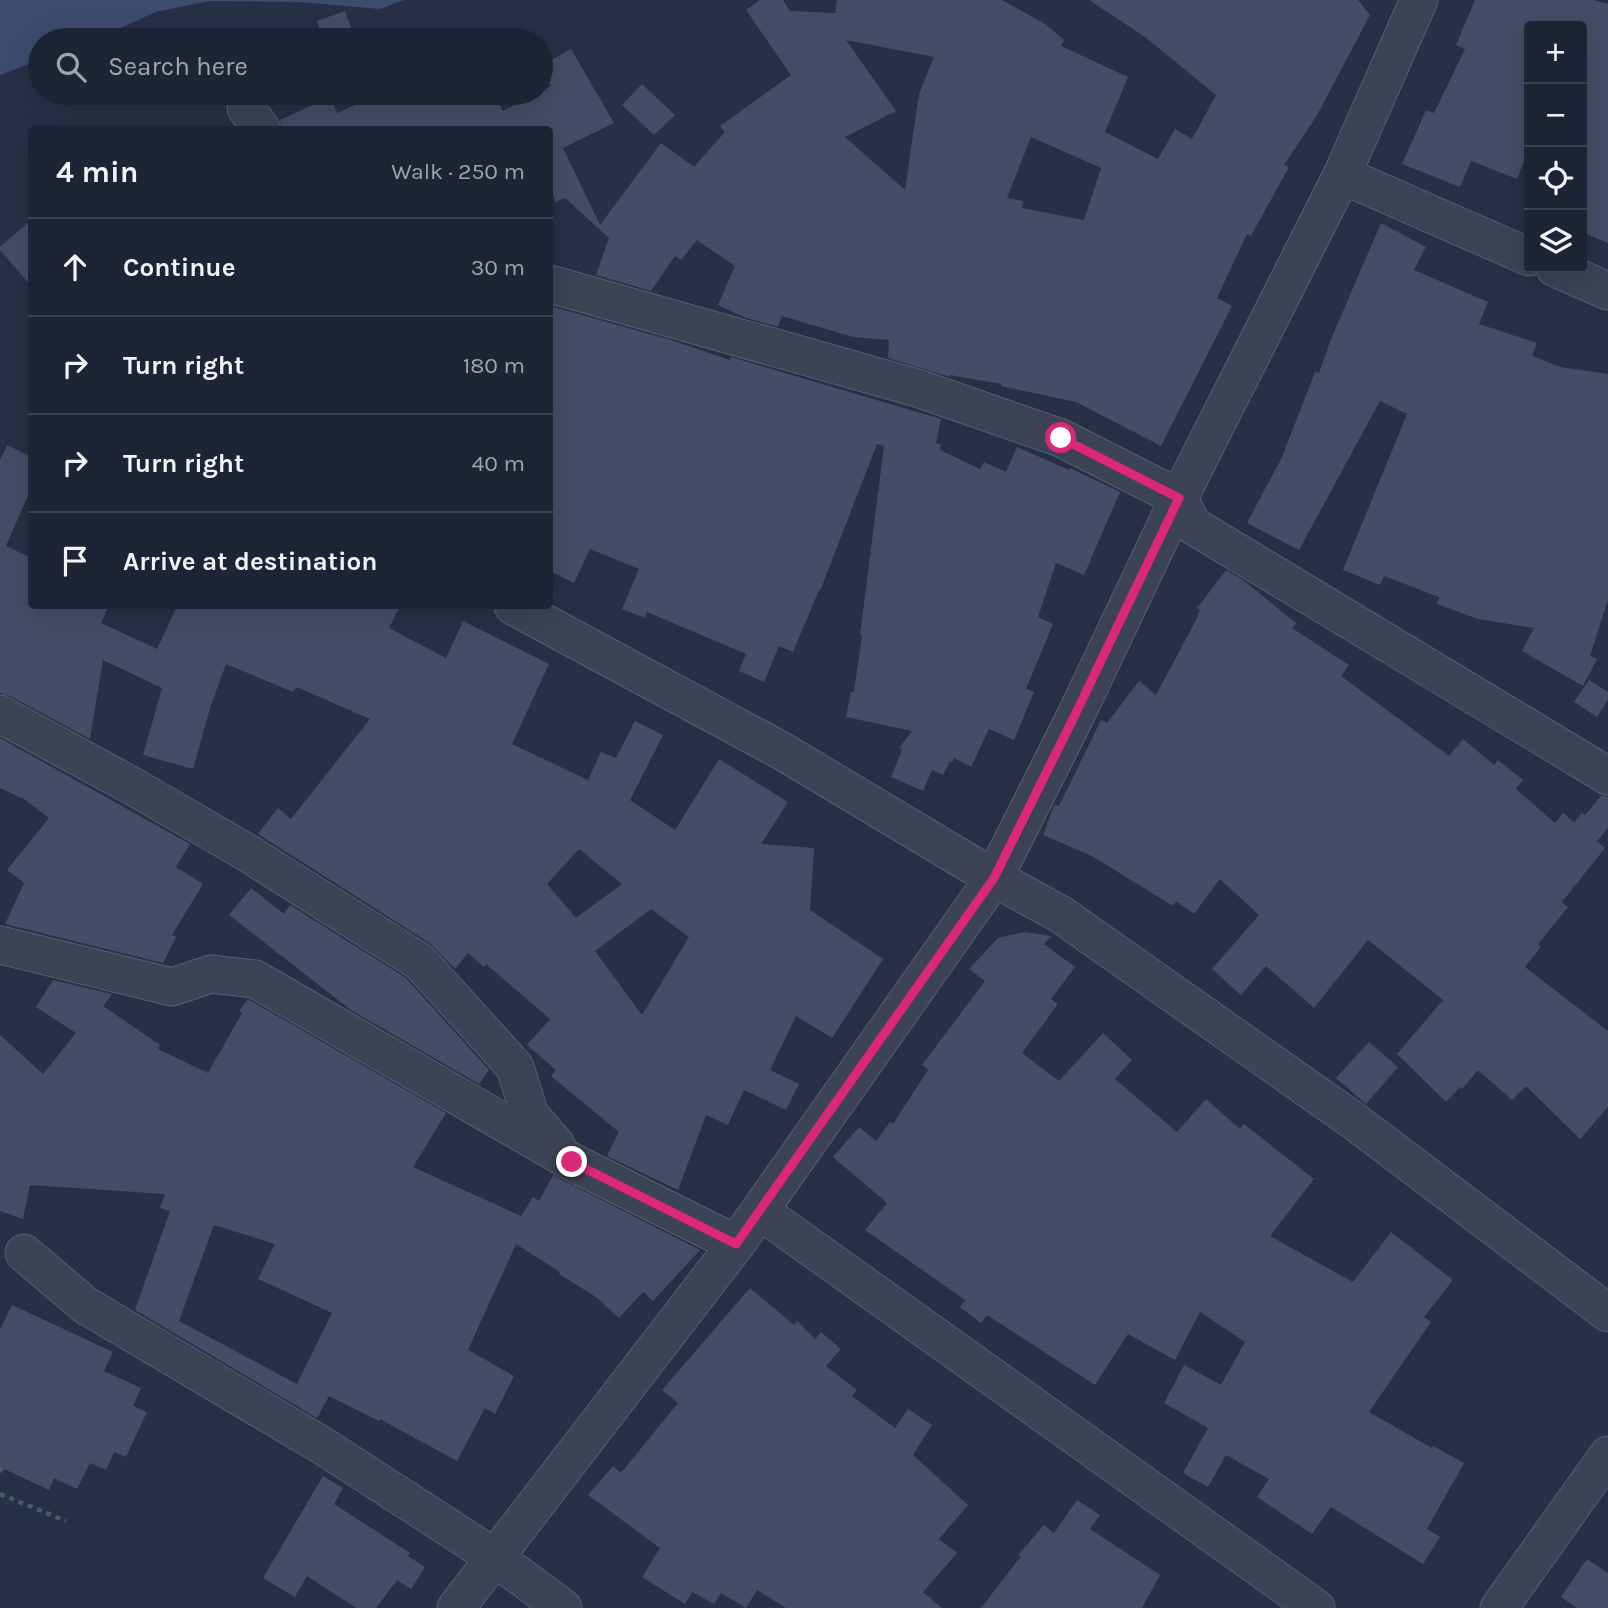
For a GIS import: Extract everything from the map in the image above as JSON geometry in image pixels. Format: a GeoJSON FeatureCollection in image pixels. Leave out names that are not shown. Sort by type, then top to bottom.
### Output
{"type":"FeatureCollection","features":[{"type":"Feature","properties":{"kind":"street"},"geometry":{"type":"LineString","coordinates":[[456,1608],[736,1244],[994,878],[1179,498],[1342,175],[1419,0]]}},
{"type":"Feature","properties":{"kind":"street"},"geometry":{"type":"LineString","coordinates":[[1342,175],[1524,255]]}},
{"type":"Feature","properties":{"kind":"street"},"geometry":{"type":"LineString","coordinates":[[1567,273],[1608,291]]}},
{"type":"Feature","properties":{"kind":"street"},"geometry":{"type":"LineString","coordinates":[[553,285],[930,393],[1061,438],[1179,498],[1192,525],[1608,776]]}},
{"type":"Feature","properties":{"kind":"street"},"geometry":{"type":"LineString","coordinates":[[519,609],[782,751],[994,878],[1060,914],[1343,1113],[1608,1314]]}},
{"type":"Feature","properties":{"kind":"street"},"geometry":{"type":"LineString","coordinates":[[0,714],[246,852],[420,961],[515,1067],[530,1115],[572,1162]]}},
{"type":"Feature","properties":{"kind":"street"},"geometry":{"type":"LineString","coordinates":[[0,945],[172,987],[211,974],[255,979],[572,1162],[736,1244]]}},
{"type":"Feature","properties":{"kind":"street"},"geometry":{"type":"LineString","coordinates":[[760,1211],[1316,1608]]}},
{"type":"Feature","properties":{"kind":"street"},"geometry":{"type":"LineString","coordinates":[[24,1252],[85,1306],[323,1446],[494,1558],[563,1608]]}},
{"type":"Feature","properties":{"kind":"street"},"geometry":{"type":"LineString","coordinates":[[1499,1608],[1608,1455]]}},
{"type":"Feature","properties":{"kind":"path"},"geometry":{"type":"LineString","coordinates":[[0,1493],[66,1521]]}},
{"type":"Feature","properties":{"kind":"water"},"geometry":{"type":"Polygon","coordinates":[[[0,0],[404,0],[380,9],[298,2],[209,1],[156,12],[121,28],[28,28],[28,64],[0,75],[0,0]]]}},
{"type":"Feature","properties":{"kind":"building"},"geometry":{"type":"Polygon","coordinates":[[[760,0],[783,0],[790,11],[835,13],[837,0],[1002,0],[1045,24],[1064,40],[1061,46],[1128,77],[1105,132],[1158,159],[1175,129],[1192,139],[1216,95],[1145,37],[1089,0],[1358,0],[1370,15],[1316,117],[1284,165],[1289,167],[1251,236],[1247,234],[1217,298],[1232,306],[1161,446],[1076,402],[1001,384],[950,377],[888,358],[889,340],[853,337],[782,316],[778,327],[744,317],[718,305],[735,266],[697,240],[681,260],[675,256],[651,291],[596,275],[609,238],[565,198],[556,202],[553,195],[553,126],[282,126],[280,120],[313,105],[334,105],[337,113],[355,105],[499,105],[503,111],[515,105],[553,105],[553,59],[571,49],[614,123],[563,148],[600,225],[661,143],[694,167],[725,132],[720,126],[791,75],[746,10],[760,0]],[[846,40],[896,111],[845,137],[905,190],[919,94],[934,57],[846,40]],[[1031,137],[1007,198],[1023,201],[1022,208],[1084,220],[1101,168],[1031,137]]]}},
{"type":"Feature","properties":{"kind":"building"},"geometry":{"type":"Polygon","coordinates":[[[1475,0],[1594,0],[1608,4],[1608,243],[1587,234],[1587,21],[1524,21],[1524,162],[1517,179],[1471,161],[1460,187],[1402,164],[1426,110],[1434,113],[1465,49],[1456,45],[1475,0]]]}},
{"type":"Feature","properties":{"kind":"building"},"geometry":{"type":"Polygon","coordinates":[[[345,11],[351,28],[320,28],[317,21],[345,11]]]}},
{"type":"Feature","properties":{"kind":"building"},"geometry":{"type":"Polygon","coordinates":[[[642,84],[675,115],[654,135],[622,105],[642,84]]]}},
{"type":"Feature","properties":{"kind":"building"},"geometry":{"type":"Polygon","coordinates":[[[28,222],[28,282],[0,250],[0,247],[28,222]]]}},
{"type":"Feature","properties":{"kind":"building"},"geometry":{"type":"Polygon","coordinates":[[[1381,223],[1426,247],[1414,270],[1488,302],[1479,324],[1537,343],[1532,356],[1560,367],[1608,374],[1608,600],[1590,656],[1597,659],[1583,686],[1522,651],[1534,628],[1478,619],[1437,604],[1439,597],[1384,576],[1380,585],[1343,570],[1407,414],[1380,401],[1299,550],[1247,523],[1282,457],[1315,372],[1319,373],[1381,223]]]}},
{"type":"Feature","properties":{"kind":"building"},"geometry":{"type":"Polygon","coordinates":[[[553,307],[941,419],[936,443],[941,444],[940,450],[980,469],[984,462],[1006,472],[1017,447],[1120,492],[1084,575],[1056,563],[1038,617],[1053,624],[1026,689],[1034,692],[1014,740],[989,729],[971,767],[954,758],[943,775],[932,770],[923,791],[891,777],[902,750],[899,748],[912,731],[846,717],[851,692],[854,692],[862,635],[884,446],[877,444],[820,591],[793,652],[779,646],[764,682],[739,671],[746,654],[647,612],[645,618],[622,609],[639,569],[590,549],[574,583],[553,572],[553,307]]]}},
{"type":"Feature","properties":{"kind":"building"},"geometry":{"type":"Polygon","coordinates":[[[7,445],[28,455],[28,495],[6,546],[28,556],[28,609],[108,609],[101,623],[157,649],[176,609],[398,609],[389,628],[446,658],[463,621],[549,664],[512,744],[588,780],[601,752],[616,758],[635,721],[663,735],[630,800],[675,830],[719,759],[788,802],[761,844],[814,848],[810,910],[883,959],[832,1038],[796,1016],[770,1070],[799,1084],[786,1110],[744,1090],[728,1125],[706,1115],[678,1190],[607,1156],[619,1132],[551,1076],[556,1070],[527,1045],[550,1019],[486,964],[484,967],[468,953],[455,969],[431,944],[258,834],[278,808],[291,819],[370,719],[299,688],[295,688],[293,692],[226,664],[193,769],[143,755],[162,688],[103,660],[90,739],[0,693],[0,460],[7,445]],[[579,849],[547,884],[576,918],[622,884],[579,849]],[[651,909],[595,951],[642,1015],[689,937],[651,909]]]}},
{"type":"Feature","properties":{"kind":"building"},"geometry":{"type":"Polygon","coordinates":[[[1226,570],[1243,580],[1296,623],[1292,628],[1349,665],[1341,676],[1449,756],[1463,739],[1494,765],[1498,760],[1523,780],[1516,789],[1555,823],[1563,813],[1574,822],[1582,813],[1585,815],[1602,795],[1608,797],[1608,828],[1597,841],[1605,848],[1562,902],[1568,907],[1538,944],[1541,947],[1525,967],[1608,1031],[1608,1107],[1580,1139],[1526,1086],[1512,1100],[1478,1070],[1462,1089],[1460,1087],[1446,1102],[1397,1054],[1443,1000],[1368,940],[1314,1008],[1266,966],[1241,995],[1212,969],[1259,915],[1220,879],[1194,914],[1176,901],[1173,906],[1092,856],[1043,835],[1054,805],[1059,806],[1101,720],[1107,723],[1139,681],[1156,695],[1196,620],[1200,610],[1197,608],[1226,570]]]}},
{"type":"Feature","properties":{"kind":"building"},"geometry":{"type":"Polygon","coordinates":[[[1589,680],[1608,692],[1608,700],[1597,717],[1574,702],[1589,680]]]}},
{"type":"Feature","properties":{"kind":"building"},"geometry":{"type":"Polygon","coordinates":[[[0,738],[190,844],[176,867],[203,884],[172,935],[176,937],[163,963],[5,924],[24,883],[7,870],[49,818],[24,799],[0,788],[0,738]]]}},
{"type":"Feature","properties":{"kind":"building"},"geometry":{"type":"Polygon","coordinates":[[[251,888],[284,914],[290,905],[406,978],[489,1070],[479,1084],[351,1010],[229,915],[251,888]]]}},
{"type":"Feature","properties":{"kind":"building"},"geometry":{"type":"Polygon","coordinates":[[[1024,932],[1051,936],[1044,944],[1075,967],[1051,999],[1058,1004],[1022,1053],[1059,1081],[1103,1033],[1132,1060],[1115,1079],[1177,1132],[1206,1099],[1240,1129],[1244,1124],[1314,1179],[1270,1236],[1353,1282],[1391,1232],[1453,1280],[1424,1317],[1431,1322],[1369,1412],[1464,1463],[1427,1529],[1440,1537],[1423,1564],[1331,1507],[1312,1534],[1257,1497],[1269,1479],[1226,1455],[1208,1487],[1183,1473],[1208,1428],[1164,1403],[1184,1365],[1221,1385],[1245,1342],[1200,1312],[1175,1360],[1128,1334],[1095,1385],[987,1315],[981,1323],[960,1307],[965,1300],[865,1230],[887,1203],[833,1157],[859,1127],[876,1141],[890,1122],[893,1124],[928,1070],[922,1065],[985,981],[969,969],[998,938],[1024,932]]]}},
{"type":"Feature","properties":{"kind":"building"},"geometry":{"type":"Polygon","coordinates":[[[53,980],[112,994],[103,1006],[160,1045],[158,1049],[208,1073],[242,1013],[239,1011],[248,999],[446,1113],[413,1167],[521,1216],[533,1197],[539,1201],[553,1175],[700,1250],[653,1301],[643,1292],[619,1318],[596,1297],[516,1244],[468,1350],[514,1376],[495,1414],[485,1408],[457,1461],[380,1419],[379,1421],[329,1396],[317,1418],[135,1310],[170,1211],[160,1208],[165,1194],[30,1185],[23,1219],[0,1211],[0,1035],[43,1074],[76,1033],[36,1007],[53,980]],[[214,1225],[179,1321],[297,1384],[332,1313],[258,1279],[275,1244],[214,1225]]]}},
{"type":"Feature","properties":{"kind":"building"},"geometry":{"type":"Polygon","coordinates":[[[1369,1042],[1398,1067],[1366,1104],[1336,1078],[1369,1042]]]}},
{"type":"Feature","properties":{"kind":"building"},"geometry":{"type":"Polygon","coordinates":[[[750,1288],[794,1325],[797,1321],[815,1339],[821,1332],[841,1349],[826,1366],[857,1390],[852,1396],[895,1428],[908,1409],[932,1425],[913,1455],[968,1505],[939,1539],[957,1553],[923,1592],[942,1608],[786,1608],[757,1590],[746,1608],[721,1593],[714,1604],[692,1592],[685,1604],[642,1577],[660,1548],[588,1495],[613,1466],[621,1473],[678,1403],[662,1390],[750,1288]]]}},
{"type":"Feature","properties":{"kind":"building"},"geometry":{"type":"Polygon","coordinates":[[[12,1305],[113,1352],[104,1371],[141,1388],[133,1406],[147,1412],[126,1457],[114,1452],[106,1470],[90,1463],[77,1489],[54,1478],[49,1490],[0,1467],[0,1330],[12,1305]]]}},
{"type":"Feature","properties":{"kind":"building"},"geometry":{"type":"Polygon","coordinates":[[[323,1476],[343,1488],[334,1504],[410,1553],[408,1556],[425,1567],[411,1589],[397,1580],[376,1608],[356,1608],[307,1576],[295,1597],[263,1578],[323,1476]]]}},
{"type":"Feature","properties":{"kind":"building"},"geometry":{"type":"Polygon","coordinates":[[[1077,1500],[1100,1515],[1090,1529],[1160,1575],[1142,1608],[981,1608],[1021,1556],[1018,1555],[1044,1525],[1054,1533],[1077,1500]]]}},
{"type":"Feature","properties":{"kind":"building"},"geometry":{"type":"Polygon","coordinates":[[[1587,1559],[1608,1573],[1608,1608],[1577,1608],[1561,1597],[1587,1559]]]}},
{"type":"Feature","properties":{"kind":"route"},"geometry":{"type":"LineString","coordinates":[[572,1162],[736,1244],[994,878],[1179,498],[1061,438]]}}]}
